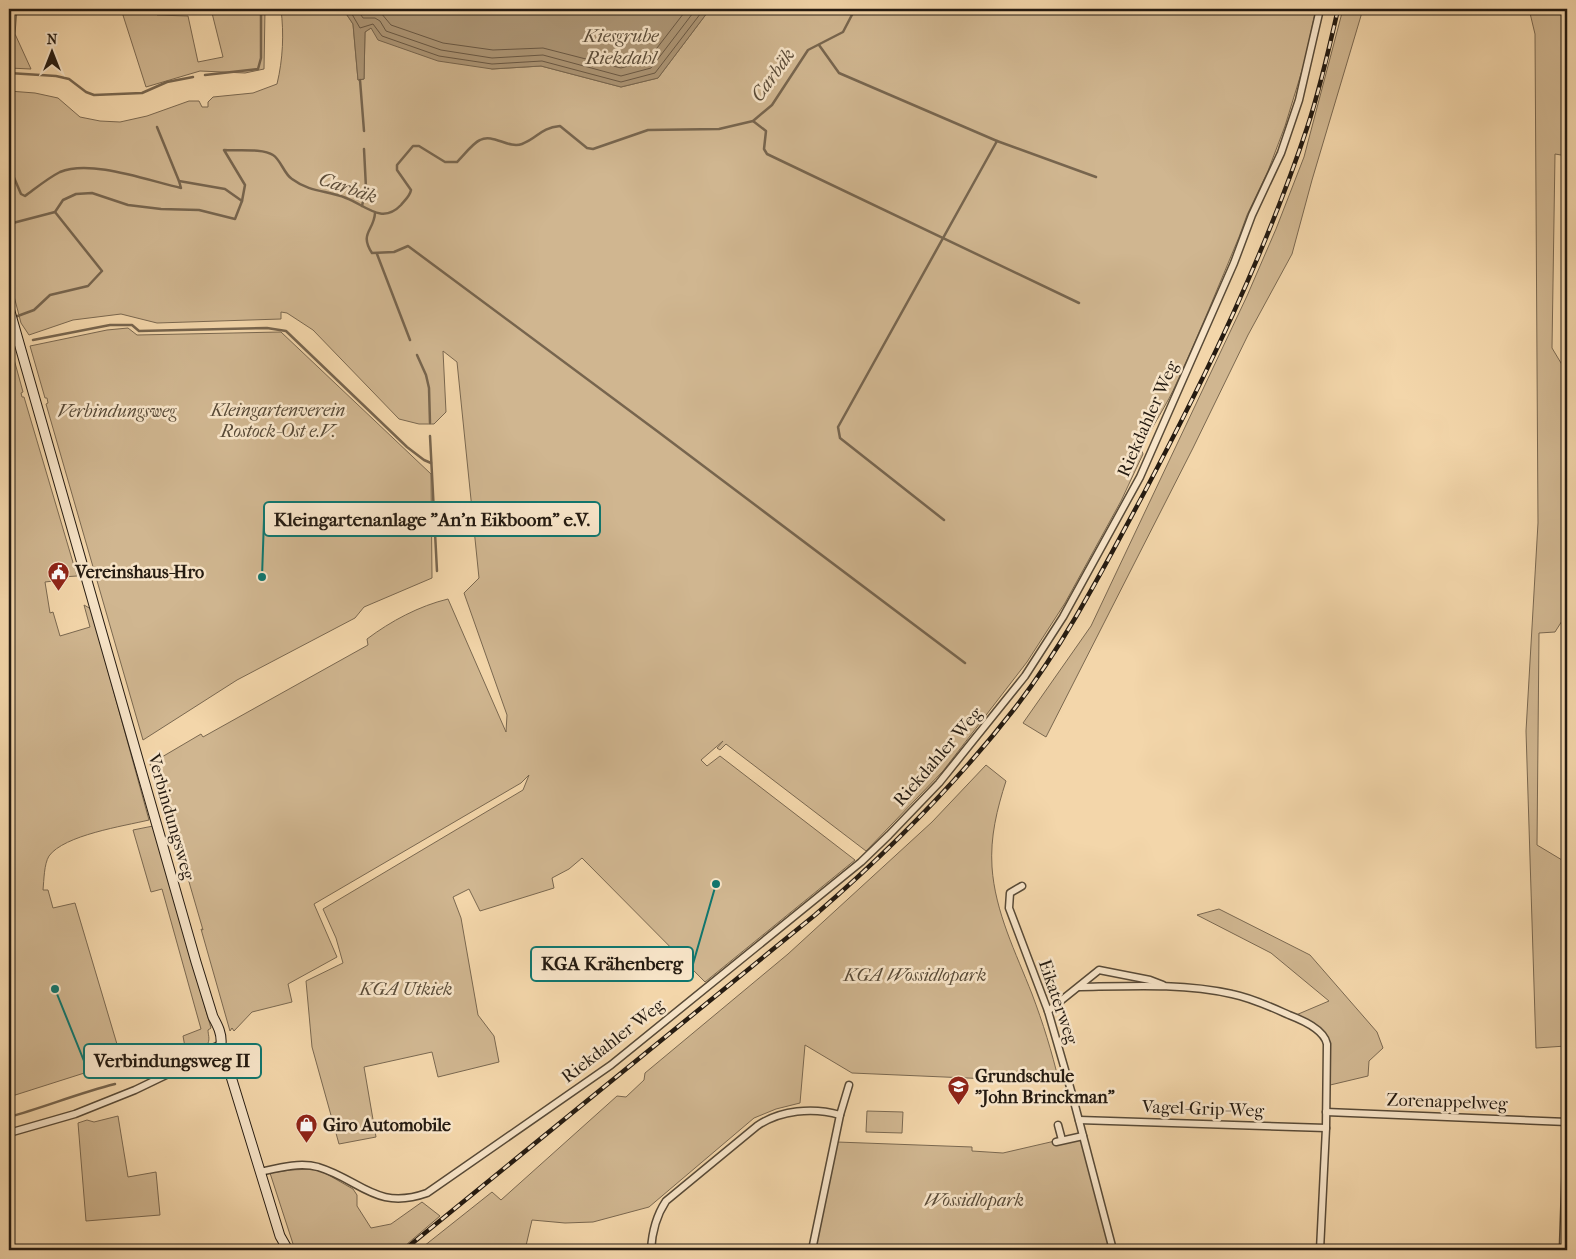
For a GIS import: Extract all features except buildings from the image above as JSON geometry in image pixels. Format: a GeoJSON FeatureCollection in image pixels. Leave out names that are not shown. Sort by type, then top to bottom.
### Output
{"type":"FeatureCollection","features":[{"type":"Feature","properties":{"kind":"main road","name":"Verbindungsweg"},"geometry":{"type":"LineString","coordinates":[[11,316],[213,1017],[213,1026],[222,1048],[280,1236],[282,1250]]}},
{"type":"Feature","properties":{"kind":"main road","name":"Verbindungsweg"},"geometry":{"type":"LineString","coordinates":[[280,1236],[288,1250]]}},
{"type":"Feature","properties":{"kind":"street","name":"Riekdahler Weg"},"geometry":{"type":"LineString","coordinates":[[260,1172],[284,1167],[317,1167],[335,1174],[368,1193],[384,1198],[415,1198],[427,1193],[573,1093],[638,1043],[861,862],[939,783],[1025,676],[1063,617],[1140,477],[1234,263],[1252,215],[1281,154],[1299,100],[1320,9]]}},
{"type":"Feature","properties":{"kind":"street","name":"Eikaterweg"},"geometry":{"type":"LineString","coordinates":[[1022,886],[1010,893],[1009,908],[1048,1011],[1113,1250]]}},
{"type":"Feature","properties":{"kind":"street"},"geometry":{"type":"LineString","coordinates":[[1048,1011],[1099,970],[1150,980],[1167,986]]}},
{"type":"Feature","properties":{"kind":"street"},"geometry":{"type":"LineString","coordinates":[[1080,987],[1167,986],[1235,994],[1299,1019],[1326,1038],[1326,1128],[1320,1250]]}},
{"type":"Feature","properties":{"kind":"street"},"geometry":{"type":"LineString","coordinates":[[9,1133],[75,1114],[144,1086],[189,1064],[192,1058],[222,1048]]}},
{"type":"Feature","properties":{"kind":"street"},"geometry":{"type":"LineString","coordinates":[[812,1250],[840,1115],[849,1085]]}},
{"type":"Feature","properties":{"kind":"street"},"geometry":{"type":"LineString","coordinates":[[1051,1100],[1072,1094]]}},
{"type":"Feature","properties":{"kind":"street"},"geometry":{"type":"LineString","coordinates":[[651,1250],[657,1218],[666,1201],[757,1126],[772,1117],[798,1111],[824,1111],[840,1115]]}},
{"type":"Feature","properties":{"kind":"street","name":"Zorenappelweg"},"geometry":{"type":"LineString","coordinates":[[1326,1112],[1567,1122]]}},
{"type":"Feature","properties":{"kind":"street","name":"Vagel-Grip-Weg"},"geometry":{"type":"LineString","coordinates":[[1079,1120],[1326,1128]]}},
{"type":"Feature","properties":{"kind":"street"},"geometry":{"type":"LineString","coordinates":[[1058,1125],[1059,1141],[1083,1136]]}},
{"type":"Feature","properties":{"kind":"street"},"geometry":{"type":"LineString","coordinates":[[1563,1250],[1567,1133]]}},
{"type":"Feature","properties":{"kind":"green space"},"geometry":{"type":"Polygon","coordinates":[[[9,9],[17,9],[15,34],[31,69],[9,68],[9,9]]]}},
{"type":"Feature","properties":{"kind":"green space"},"geometry":{"type":"Polygon","coordinates":[[[121,9],[152,9],[157,15],[188,16],[198,62],[223,57],[211,9],[265,9],[264,69],[245,73],[200,71],[146,87],[121,9]]]}},
{"type":"Feature","properties":{"kind":"green space","name":"KGA Utkiek"},"geometry":{"type":"Polygon","coordinates":[[[281,9],[343,9],[353,24],[358,80],[364,79],[365,32],[371,28],[492,69],[541,66],[621,87],[658,78],[710,9],[1316,9],[1304,64],[1285,126],[1268,171],[1247,215],[1177,382],[1141,449],[1143,454],[1121,501],[1065,603],[1027,662],[943,771],[866,851],[726,744],[720,750],[717,748],[723,741],[701,760],[707,766],[720,756],[855,860],[705,982],[582,858],[569,869],[552,878],[554,888],[480,911],[469,889],[453,897],[461,918],[478,1015],[494,1036],[499,1062],[438,1077],[432,1052],[364,1067],[376,1137],[339,1144],[312,1047],[306,981],[343,963],[336,938],[323,909],[523,790],[529,775],[521,783],[314,904],[337,957],[288,984],[292,1002],[252,1012],[234,1031],[232,1028],[230,1031],[187,875],[183,875],[150,764],[201,734],[203,737],[368,645],[367,639],[396,620],[416,610],[448,599],[506,732],[507,715],[464,593],[479,578],[457,362],[443,351],[446,412],[434,424],[419,424],[399,419],[313,330],[287,313],[281,312],[281,319],[157,323],[121,314],[73,320],[29,335],[21,323],[9,277],[9,91],[35,93],[58,98],[80,117],[100,121],[120,122],[147,116],[189,101],[199,101],[202,107],[208,107],[208,102],[213,97],[253,93],[277,84],[281,65],[281,9]]]}},
{"type":"Feature","properties":{"kind":"green space"},"geometry":{"type":"Polygon","coordinates":[[[1343,9],[1363,9],[1292,254],[1248,335],[1193,448],[1046,737],[1023,723],[1091,626],[1247,296],[1304,157],[1343,9]]]}},
{"type":"Feature","properties":{"kind":"green space"},"geometry":{"type":"Polygon","coordinates":[[[1529,9],[1567,9],[1567,156],[1555,154],[1552,348],[1567,373],[1567,613],[1555,632],[1539,633],[1537,845],[1567,863],[1567,976],[1563,980],[1566,1046],[1536,1048],[1526,731],[1538,523],[1535,34],[1529,9]]]}},
{"type":"Feature","properties":{"kind":"green space","name":"Kleingartenverein Rostock-Ost e.V."},"geometry":{"type":"Polygon","coordinates":[[[128,328],[137,335],[281,332],[431,474],[432,578],[364,607],[355,618],[237,680],[143,740],[46,404],[48,403],[47,398],[45,398],[30,346],[107,330],[128,328]]]}},
{"type":"Feature","properties":{"kind":"green space"},"geometry":{"type":"Polygon","coordinates":[[[9,341],[23,392],[21,393],[22,397],[24,397],[77,576],[62,577],[62,580],[45,582],[50,613],[53,612],[60,636],[90,627],[84,605],[91,609],[149,820],[95,832],[67,842],[49,856],[44,872],[43,890],[48,890],[53,908],[75,903],[122,1061],[9,1097],[9,341]]]}},
{"type":"Feature","properties":{"kind":"green space","name":"KGA Wossidlopark"},"geometry":{"type":"Polygon","coordinates":[[[986,765],[1006,781],[997,813],[992,845],[992,867],[997,900],[1007,932],[1040,1016],[1059,1082],[852,1073],[805,1045],[800,1103],[776,1109],[754,1118],[649,1207],[593,1222],[565,1223],[532,1220],[525,1250],[419,1250],[492,1192],[501,1200],[617,1096],[626,1097],[644,1080],[645,1073],[788,954],[932,822],[986,765]]]}},
{"type":"Feature","properties":{"kind":"green space"},"geometry":{"type":"Polygon","coordinates":[[[153,826],[211,1028],[208,1030],[208,1043],[196,1050],[190,1050],[185,1047],[183,1036],[201,1029],[162,889],[151,892],[133,830],[153,826]]]}},
{"type":"Feature","properties":{"kind":"green space"},"geometry":{"type":"Polygon","coordinates":[[[1219,909],[1310,955],[1377,1032],[1383,1048],[1369,1061],[1368,1076],[1326,1086],[1326,1039],[1296,1015],[1329,1001],[1271,953],[1197,915],[1219,909]]]}},
{"type":"Feature","properties":{"kind":"green space"},"geometry":{"type":"Polygon","coordinates":[[[867,1111],[903,1112],[902,1133],[866,1132],[867,1111]]]}},
{"type":"Feature","properties":{"kind":"green space"},"geometry":{"type":"Polygon","coordinates":[[[118,1116],[128,1177],[156,1172],[160,1215],[86,1221],[78,1123],[87,1120],[94,1122],[118,1116]]]}},
{"type":"Feature","properties":{"kind":"green space","name":"Wossidlopark"},"geometry":{"type":"Polygon","coordinates":[[[1081,1135],[1111,1250],[814,1250],[837,1142],[972,1147],[972,1151],[1003,1153],[1081,1135]]]}},
{"type":"Feature","properties":{"kind":"green space"},"geometry":{"type":"Polygon","coordinates":[[[313,1169],[325,1173],[353,1189],[357,1195],[357,1206],[371,1228],[391,1224],[422,1202],[440,1216],[400,1250],[295,1250],[270,1173],[313,1169]]]}},
{"type":"Feature","properties":{"kind":"water","name":"Kiesgrube Riekdahl"},"geometry":{"type":"Polygon","coordinates":[[[343,9],[710,9],[658,78],[621,87],[541,66],[492,69],[438,61],[378,40],[371,28],[365,32],[364,79],[358,80],[353,24],[343,9]]]}},
{"type":"Feature","properties":{"kind":"waterway"},"geometry":{"type":"LineString","coordinates":[[205,75],[258,69],[261,58],[261,9]]}},
{"type":"Feature","properties":{"kind":"waterway","name":"Carbäk"},"geometry":{"type":"LineString","coordinates":[[9,224],[55,212],[63,200],[76,194],[92,193],[128,205],[161,209],[199,210],[235,219],[242,201],[245,185],[224,150],[269,153],[276,157],[289,177],[299,184],[346,198],[374,212],[387,213],[394,211],[401,205],[411,190],[397,170],[397,165],[413,146],[419,146],[445,162],[457,162],[471,147],[485,138],[517,145],[527,142],[543,131],[560,126],[587,148],[593,149],[648,130],[719,129],[753,121],[772,105],[808,50],[843,32],[855,9]]}},
{"type":"Feature","properties":{"kind":"waterway"},"geometry":{"type":"LineString","coordinates":[[819,45],[839,73],[997,141],[838,427],[840,438],[944,520]]}},
{"type":"Feature","properties":{"kind":"waterway"},"geometry":{"type":"LineString","coordinates":[[9,73],[56,76],[69,79],[86,92],[94,95],[142,93],[167,82],[193,77]]}},
{"type":"Feature","properties":{"kind":"waterway"},"geometry":{"type":"LineString","coordinates":[[360,80],[364,131]]}},
{"type":"Feature","properties":{"kind":"waterway"},"geometry":{"type":"LineString","coordinates":[[753,121],[766,131],[764,149],[767,154],[1079,303]]}},
{"type":"Feature","properties":{"kind":"waterway"},"geometry":{"type":"LineString","coordinates":[[157,127],[179,181],[225,189],[242,201]]}},
{"type":"Feature","properties":{"kind":"waterway"},"geometry":{"type":"LineString","coordinates":[[997,141],[1096,177]]}},
{"type":"Feature","properties":{"kind":"waterway"},"geometry":{"type":"LineString","coordinates":[[362,206],[366,188],[364,149]]}},
{"type":"Feature","properties":{"kind":"waterway"},"geometry":{"type":"LineString","coordinates":[[9,166],[21,194],[25,196],[56,174],[73,169],[103,170],[137,176],[181,188],[179,181]]}},
{"type":"Feature","properties":{"kind":"waterway"},"geometry":{"type":"LineString","coordinates":[[15,317],[34,310],[50,295],[88,286],[102,271],[55,212]]}},
{"type":"Feature","properties":{"kind":"waterway"},"geometry":{"type":"LineString","coordinates":[[375,213],[367,236],[368,246],[372,253],[394,252],[408,246],[965,663]]}},
{"type":"Feature","properties":{"kind":"waterway"},"geometry":{"type":"LineString","coordinates":[[377,254],[410,340]]}},
{"type":"Feature","properties":{"kind":"waterway"},"geometry":{"type":"LineString","coordinates":[[33,340],[110,325],[132,325],[139,331],[267,328],[286,331],[407,447],[431,463]]}},
{"type":"Feature","properties":{"kind":"waterway"},"geometry":{"type":"LineString","coordinates":[[417,355],[426,375],[429,388],[430,423]]}},
{"type":"Feature","properties":{"kind":"waterway"},"geometry":{"type":"LineString","coordinates":[[430,436],[437,571]]}},
{"type":"Feature","properties":{"kind":"waterway"},"geometry":{"type":"LineString","coordinates":[[9,1117],[115,1084]]}},
{"type":"Feature","properties":{"kind":"railway"},"geometry":{"type":"LineString","coordinates":[[404,1250],[815,915],[869,867],[945,791],[1034,683],[1068,630],[1144,493],[1233,314],[1273,222],[1307,128],[1328,54],[1338,9]]}},
{"type":"Feature","properties":{"kind":"place","name":"Kleingartenanlage \"An'n Eikboom\" e.V."},"geometry":{"type":"Point","coordinates":[262,577]}},
{"type":"Feature","properties":{"kind":"place","name":"Vereinshaus-Hro"},"geometry":{"type":"Point","coordinates":[59,591]}},
{"type":"Feature","properties":{"kind":"place","name":"KGA Krähenberg"},"geometry":{"type":"Point","coordinates":[716,884]}},
{"type":"Feature","properties":{"kind":"place","name":"Verbindungsweg II"},"geometry":{"type":"Point","coordinates":[55,989]}},
{"type":"Feature","properties":{"kind":"place","name":"Grundschule \"John Brinckman\""},"geometry":{"type":"Point","coordinates":[959,1105]}},
{"type":"Feature","properties":{"kind":"place","name":"Giro Automobile"},"geometry":{"type":"Point","coordinates":[307,1144]}}]}
